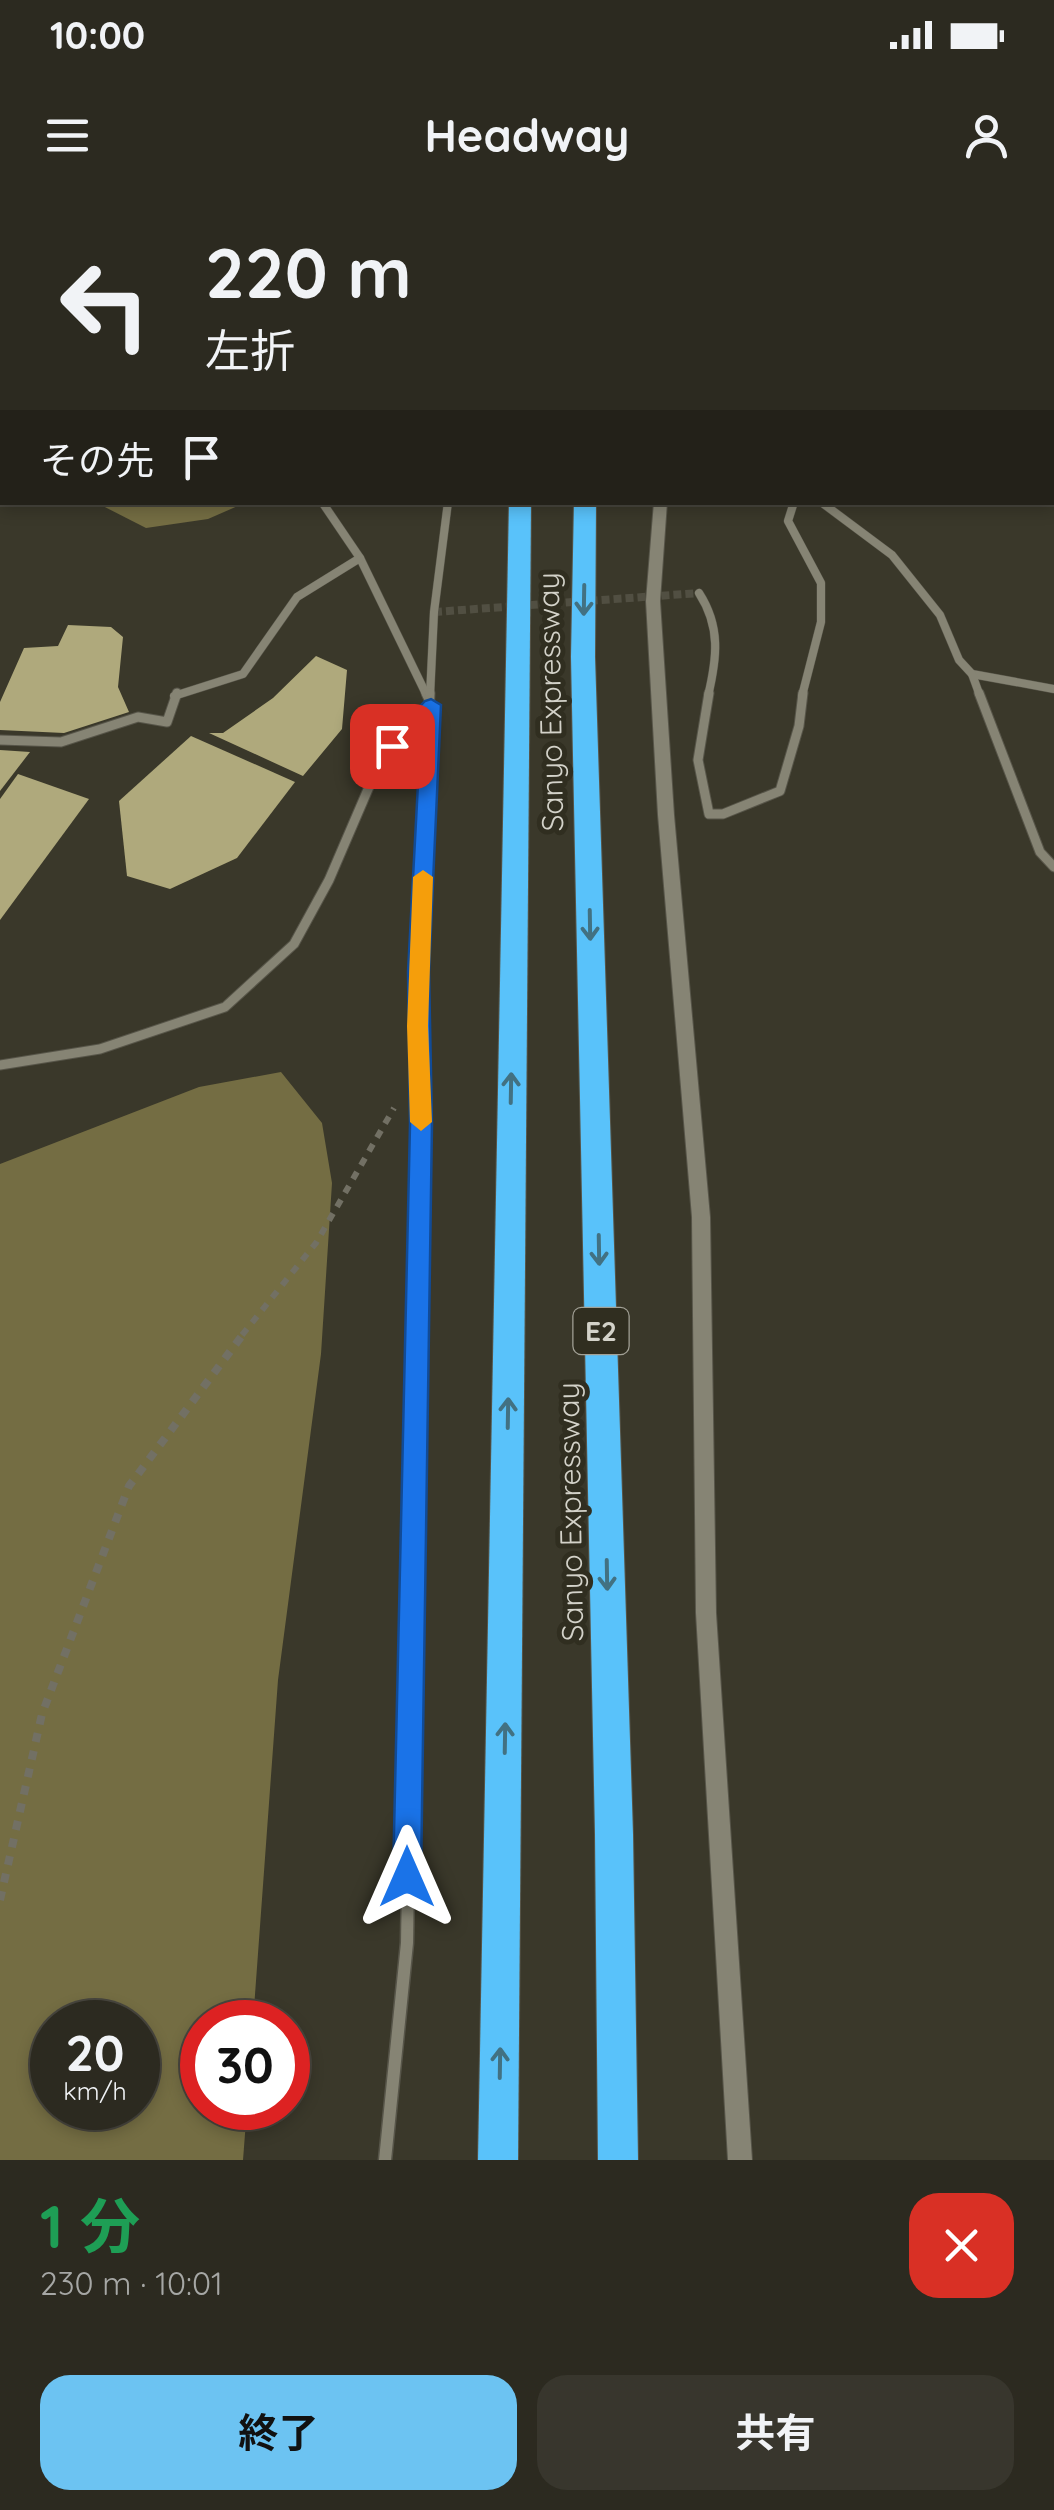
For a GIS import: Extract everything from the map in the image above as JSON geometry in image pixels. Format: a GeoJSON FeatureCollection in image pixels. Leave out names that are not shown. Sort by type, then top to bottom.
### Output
{"type":"FeatureCollection","features":[{"type":"Feature","properties":{"kind":"highway","name":"Sanyo Expressway"},"geometry":{"type":"LineString","coordinates":[[498,2160],[520,505]]}},
{"type":"Feature","properties":{"kind":"highway","name":"Sanyo Expressway"},"geometry":{"type":"LineString","coordinates":[[585,505],[583,658],[614,1834],[618,2160]]}},
{"type":"Feature","properties":{"kind":"street"},"geometry":{"type":"LineString","coordinates":[[324,505],[360,558],[431,705]]}},
{"type":"Feature","properties":{"kind":"street"},"geometry":{"type":"LineString","coordinates":[[386,2160],[407,1943],[418,972],[434,612],[448,505]]}},
{"type":"Feature","properties":{"kind":"street"},"geometry":{"type":"LineString","coordinates":[[661,505],[652,601],[666,815],[701,1217],[706,1613],[740,2160]]}},
{"type":"Feature","properties":{"kind":"street"},"geometry":{"type":"LineString","coordinates":[[700,593],[713,608],[715,670],[698,759],[709,814],[723,814],[780,790],[800,726],[805,674],[821,622],[821,584],[788,522],[793,505]]}},
{"type":"Feature","properties":{"kind":"street"},"geometry":{"type":"LineString","coordinates":[[824,505],[892,554],[940,615],[959,660],[972,674],[1040,852],[1054,867]]}},
{"type":"Feature","properties":{"kind":"street"},"geometry":{"type":"LineString","coordinates":[[0,740],[61,742],[138,716],[167,722],[175,694],[243,674],[296,597],[360,558]]}},
{"type":"Feature","properties":{"kind":"street"},"geometry":{"type":"LineString","coordinates":[[972,674],[1054,689]]}},
{"type":"Feature","properties":{"kind":"street"},"geometry":{"type":"LineString","coordinates":[[0,1065],[100,1049],[225,1007],[294,944],[328,880],[375,773],[392,746],[431,705]]}},
{"type":"Feature","properties":{"kind":"path"},"geometry":{"type":"LineString","coordinates":[[0,1900],[42,1714],[129,1486],[202,1386],[316,1243],[419,1069]]}},
{"type":"Feature","properties":{"kind":"shaded area"},"geometry":{"type":"Polygon","coordinates":[[[101,505],[240,505],[208,519],[146,528],[101,505]]]}},
{"type":"Feature","properties":{"kind":"shaded area"},"geometry":{"type":"Polygon","coordinates":[[[281,1072],[322,1123],[332,1183],[321,1354],[278,1680],[255,2000],[180,2000],[180,2130],[245,2130],[243,2160],[0,2160],[0,1164],[199,1087],[281,1072]]]}},
{"type":"Feature","properties":{"kind":"building"},"geometry":{"type":"Polygon","coordinates":[[[68,625],[111,627],[123,637],[118,687],[129,712],[64,733],[0,730],[0,702],[24,648],[58,646],[68,625]]]}},
{"type":"Feature","properties":{"kind":"building"},"geometry":{"type":"Polygon","coordinates":[[[316,656],[347,670],[342,729],[303,776],[209,733],[223,733],[273,698],[316,656]]]}},
{"type":"Feature","properties":{"kind":"building"},"geometry":{"type":"Polygon","coordinates":[[[191,736],[295,782],[237,858],[170,889],[127,876],[119,801],[191,736]]]}},
{"type":"Feature","properties":{"kind":"building"},"geometry":{"type":"Polygon","coordinates":[[[0,750],[30,752],[0,791],[0,750]]]}},
{"type":"Feature","properties":{"kind":"building"},"geometry":{"type":"Polygon","coordinates":[[[18,774],[89,799],[0,920],[0,799],[18,774]]]}},
{"type":"Feature","properties":{"kind":"tunnel"},"geometry":{"type":"LineString","coordinates":[[434,612],[699,593]]}},
{"type":"Feature","properties":{"kind":"slow traffic"},"geometry":{"type":"LineString","coordinates":[[421,1122],[417,1026],[423,877]]}},
{"type":"Feature","properties":{"kind":"route"},"geometry":{"type":"LineString","coordinates":[[392,746],[431,705],[418,972],[421,1124],[407,1877]]}}]}
